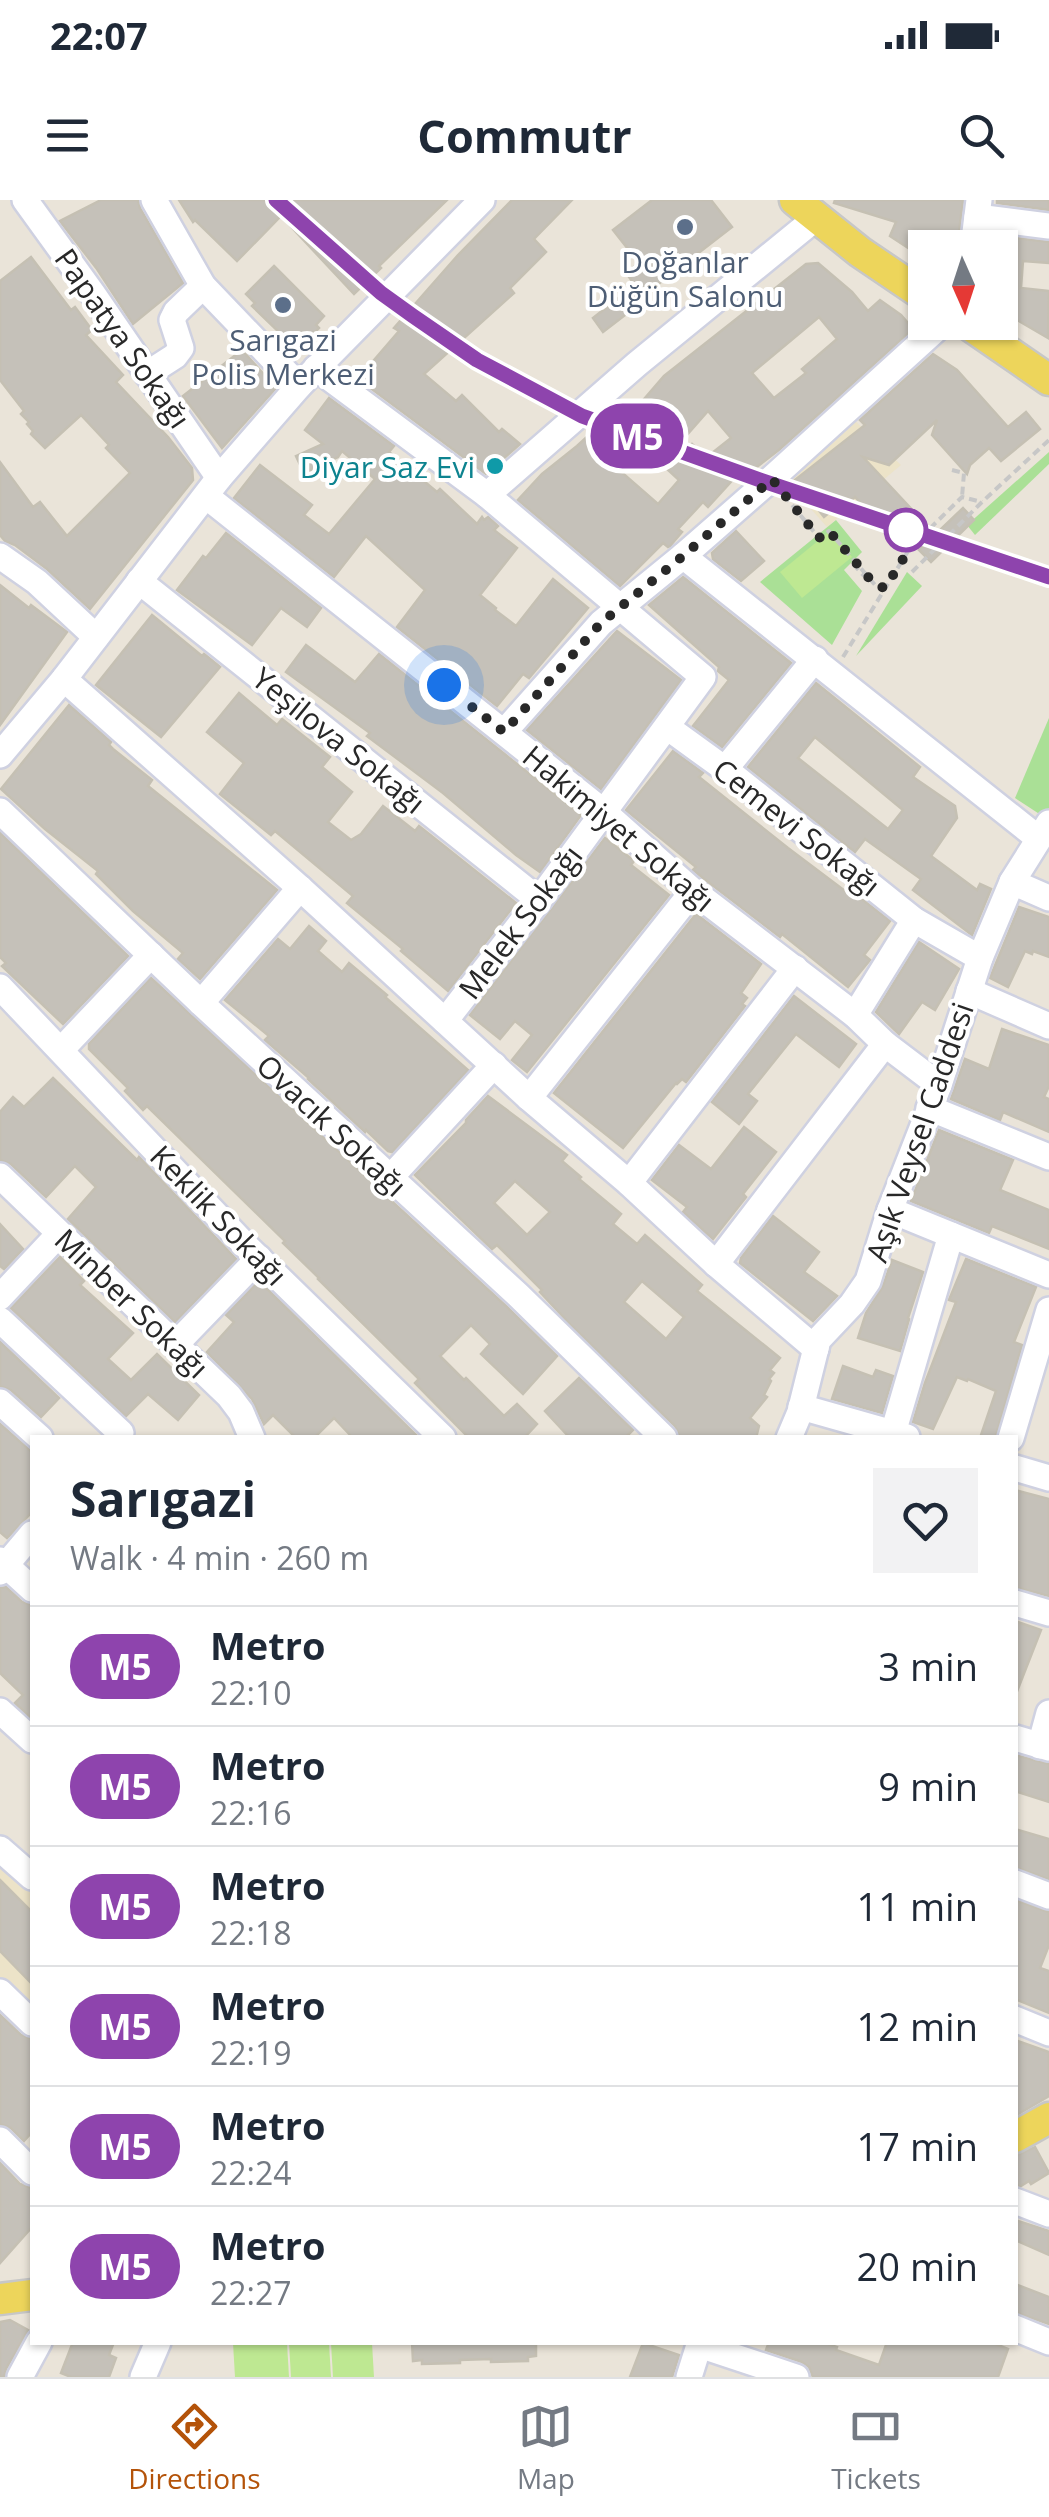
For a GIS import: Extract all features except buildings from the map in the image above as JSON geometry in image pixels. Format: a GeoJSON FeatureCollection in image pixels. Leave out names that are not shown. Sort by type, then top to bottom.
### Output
{"type":"FeatureCollection","features":[{"type":"Feature","properties":{"kind":"main road"},"geometry":{"type":"LineString","coordinates":[[805,209],[908,284]]}},
{"type":"Feature","properties":{"kind":"main road"},"geometry":{"type":"LineString","coordinates":[[991,340],[1049,380]]}},
{"type":"Feature","properties":{"kind":"main road"},"geometry":{"type":"LineString","coordinates":[[1018,2134],[1049,2118]]}},
{"type":"Feature","properties":{"kind":"main road"},"geometry":{"type":"LineString","coordinates":[[0,2299],[30,2295]]}},
{"type":"Feature","properties":{"kind":"street","name":"Papatya Sokağı"},"geometry":{"type":"LineString","coordinates":[[25,200],[147,374],[212,487]]}},
{"type":"Feature","properties":{"kind":"street"},"geometry":{"type":"LineString","coordinates":[[154,200],[203,286],[308,377],[487,495],[703,677],[667,727]]}},
{"type":"Feature","properties":{"kind":"street"},"geometry":{"type":"LineString","coordinates":[[0,755],[64,679],[212,487],[308,377],[482,200]]}},
{"type":"Feature","properties":{"kind":"street"},"geometry":{"type":"LineString","coordinates":[[978,208],[1049,226]]}},
{"type":"Feature","properties":{"kind":"street"},"geometry":{"type":"LineString","coordinates":[[487,495],[805,209]]}},
{"type":"Feature","properties":{"kind":"street"},"geometry":{"type":"LineString","coordinates":[[147,374],[176,356],[181,348],[172,320],[203,286]]}},
{"type":"Feature","properties":{"kind":"street"},"geometry":{"type":"LineString","coordinates":[[504,732],[601,623],[772,479],[924,340]]}},
{"type":"Feature","properties":{"kind":"street","name":"Hakimiyet Sokağı"},"geometry":{"type":"LineString","coordinates":[[212,487],[604,812],[693,891],[855,1015],[934,1096],[1049,1158]]}},
{"type":"Feature","properties":{"kind":"street"},"geometry":{"type":"LineString","coordinates":[[0,556],[36,582],[96,637]]}},
{"type":"Feature","properties":{"kind":"street"},"geometry":{"type":"LineString","coordinates":[[683,556],[823,667],[1044,831]]}},
{"type":"Feature","properties":{"kind":"street","name":"Yeşilova Sokağı"},"geometry":{"type":"LineString","coordinates":[[139,581],[539,900]]}},
{"type":"Feature","properties":{"kind":"street"},"geometry":{"type":"LineString","coordinates":[[724,769],[823,667]]}},
{"type":"Feature","properties":{"kind":"street"},"geometry":{"type":"LineString","coordinates":[[64,679],[716,1264],[816,1349]]}},
{"type":"Feature","properties":{"kind":"street","name":"Melek Sokağı"},"geometry":{"type":"LineString","coordinates":[[445,1021],[667,727]]}},
{"type":"Feature","properties":{"kind":"street","name":"Cemevi Sokağı"},"geometry":{"type":"LineString","coordinates":[[667,727],[914,920],[980,958]]}},
{"type":"Feature","properties":{"kind":"street","name":"Ovacık Sokağı"},"geometry":{"type":"LineString","coordinates":[[0,811],[201,1004],[518,1295],[661,1435]]}},
{"type":"Feature","properties":{"kind":"street","name":"Aşık Veysel Caddesi"},"geometry":{"type":"LineString","coordinates":[[790,1435],[818,1340],[852,1304],[868,1280],[980,958],[1012,882],[1044,831]]}},
{"type":"Feature","properties":{"kind":"street"},"geometry":{"type":"LineString","coordinates":[[1012,882],[1049,898]]}},
{"type":"Feature","properties":{"kind":"street"},"geometry":{"type":"LineString","coordinates":[[201,1004],[300,888]]}},
{"type":"Feature","properties":{"kind":"street"},"geometry":{"type":"LineString","coordinates":[[530,1098],[693,891]]}},
{"type":"Feature","properties":{"kind":"street"},"geometry":{"type":"LineString","coordinates":[[855,1015],[914,920]]}},
{"type":"Feature","properties":{"kind":"street"},"geometry":{"type":"LineString","coordinates":[[61,1050],[151,955]]}},
{"type":"Feature","properties":{"kind":"street"},"geometry":{"type":"LineString","coordinates":[[629,1182],[794,968]]}},
{"type":"Feature","properties":{"kind":"street","name":"Keklik Sokağı"},"geometry":{"type":"LineString","coordinates":[[0,987],[258,1258],[440,1435]]}},
{"type":"Feature","properties":{"kind":"street"},"geometry":{"type":"LineString","coordinates":[[969,990],[1049,1026]]}},
{"type":"Feature","properties":{"kind":"street"},"geometry":{"type":"LineString","coordinates":[[716,1264],[885,1044]]}},
{"type":"Feature","properties":{"kind":"street"},"geometry":{"type":"LineString","coordinates":[[389,1178],[494,1065]]}},
{"type":"Feature","properties":{"kind":"street","name":"Minber Sokağı"},"geometry":{"type":"LineString","coordinates":[[0,1176],[229,1396],[242,1412],[251,1435]]}},
{"type":"Feature","properties":{"kind":"street"},"geometry":{"type":"LineString","coordinates":[[890,1210],[1049,1275]]}},
{"type":"Feature","properties":{"kind":"street"},"geometry":{"type":"LineString","coordinates":[[0,1297],[59,1234]]}},
{"type":"Feature","properties":{"kind":"street"},"geometry":{"type":"LineString","coordinates":[[801,1406],[901,1435],[951,1235]]}},
{"type":"Feature","properties":{"kind":"street"},"geometry":{"type":"LineString","coordinates":[[174,1344],[258,1258]]}},
{"type":"Feature","properties":{"kind":"street"},"geometry":{"type":"LineString","coordinates":[[1013,1435],[1049,1310]]}},
{"type":"Feature","properties":{"kind":"street"},"geometry":{"type":"LineString","coordinates":[[0,1320],[120,1435]]}},
{"type":"Feature","properties":{"kind":"street"},"geometry":{"type":"LineString","coordinates":[[0,1402],[37,1435]]}},
{"type":"Feature","properties":{"kind":"street"},"geometry":{"type":"LineString","coordinates":[[1018,1469],[1049,1478]]}},
{"type":"Feature","properties":{"kind":"street"},"geometry":{"type":"LineString","coordinates":[[30,1536],[2,1565],[30,1587]]}},
{"type":"Feature","properties":{"kind":"street"},"geometry":{"type":"LineString","coordinates":[[1018,1604],[1049,1613]]}},
{"type":"Feature","properties":{"kind":"street"},"geometry":{"type":"LineString","coordinates":[[0,1710],[30,1738]]}},
{"type":"Feature","properties":{"kind":"street"},"geometry":{"type":"LineString","coordinates":[[1018,1739],[1045,1747],[1049,1714]]}},
{"type":"Feature","properties":{"kind":"street"},"geometry":{"type":"LineString","coordinates":[[0,1849],[30,1875]]}},
{"type":"Feature","properties":{"kind":"street"},"geometry":{"type":"LineString","coordinates":[[1018,1884],[1049,1896]]}},
{"type":"Feature","properties":{"kind":"street"},"geometry":{"type":"LineString","coordinates":[[0,1992],[30,2021]]}},
{"type":"Feature","properties":{"kind":"street"},"geometry":{"type":"LineString","coordinates":[[1018,2020],[1049,2033]]}},
{"type":"Feature","properties":{"kind":"street"},"geometry":{"type":"LineString","coordinates":[[0,2140],[30,2170]]}},
{"type":"Feature","properties":{"kind":"street"},"geometry":{"type":"LineString","coordinates":[[1018,2202],[1049,2214]]}},
{"type":"Feature","properties":{"kind":"street"},"geometry":{"type":"LineString","coordinates":[[1018,2329],[1049,2342]]}},
{"type":"Feature","properties":{"kind":"street"},"geometry":{"type":"LineString","coordinates":[[20,2377],[36,2345]]}},
{"type":"Feature","properties":{"kind":"street"},"geometry":{"type":"LineString","coordinates":[[143,2377],[157,2345]]}},
{"type":"Feature","properties":{"kind":"street"},"geometry":{"type":"LineString","coordinates":[[689,2377],[700,2345]]}},
{"type":"Feature","properties":{"kind":"street"},"geometry":{"type":"LineString","coordinates":[[703,2345],[796,2377]]}},
{"type":"Feature","properties":{"kind":"path"},"geometry":{"type":"LineString","coordinates":[[912,572],[1049,440]]}},
{"type":"Feature","properties":{"kind":"path"},"geometry":{"type":"LineString","coordinates":[[823,667],[885,588],[910,548],[962,497],[964,473],[952,470]]}},
{"type":"Feature","properties":{"kind":"path"},"geometry":{"type":"LineString","coordinates":[[772,479],[819,538],[829,531],[875,585]]}},
{"type":"Feature","properties":{"kind":"path"},"geometry":{"type":"LineString","coordinates":[[962,497],[982,502]]}},
{"type":"Feature","properties":{"kind":"path"},"geometry":{"type":"LineString","coordinates":[[852,564],[875,585],[885,588]]}},
{"type":"Feature","properties":{"kind":"shaded area"},"geometry":{"type":"Polygon","coordinates":[[[851,417],[901,465],[827,527],[779,473],[851,417]]]}},
{"type":"Feature","properties":{"kind":"shaded area"},"geometry":{"type":"Polygon","coordinates":[[[0,1861],[30,1887],[30,2007],[0,1980],[0,1861]]]}},
{"type":"Feature","properties":{"kind":"green space"},"geometry":{"type":"Polygon","coordinates":[[[1049,452],[1049,464],[975,535],[967,525],[1049,452]]]}},
{"type":"Feature","properties":{"kind":"green space"},"geometry":{"type":"Polygon","coordinates":[[[836,520],[862,552],[844,570],[862,591],[832,645],[760,582],[836,520]]]}},
{"type":"Feature","properties":{"kind":"green space"},"geometry":{"type":"Polygon","coordinates":[[[830,531],[852,557],[802,598],[780,572],[830,531]]]}},
{"type":"Feature","properties":{"kind":"green space"},"geometry":{"type":"Polygon","coordinates":[[[907,572],[922,586],[856,656],[907,572]]]}},
{"type":"Feature","properties":{"kind":"green space"},"geometry":{"type":"Polygon","coordinates":[[[1049,718],[1049,810],[1044,817],[1015,798],[1049,718]]]}},
{"type":"Feature","properties":{"kind":"green space"},"geometry":{"type":"Polygon","coordinates":[[[233,2345],[287,2345],[289,2377],[235,2377],[233,2345]]]}},
{"type":"Feature","properties":{"kind":"green space"},"geometry":{"type":"Polygon","coordinates":[[[289,2345],[329,2345],[331,2377],[291,2377],[289,2345]]]}},
{"type":"Feature","properties":{"kind":"green space"},"geometry":{"type":"Polygon","coordinates":[[[331,2345],[372,2345],[374,2377],[333,2377],[331,2345]]]}},
{"type":"Feature","properties":{"kind":"metro line","name":"M5"},"geometry":{"type":"LineString","coordinates":[[276,200],[381,293],[413,316],[477,360],[582,416],[1049,577]]}},
{"type":"Feature","properties":{"kind":"place","name":"Doğanlar Düğün Salonu"},"geometry":{"type":"Point","coordinates":[685,227]}},
{"type":"Feature","properties":{"kind":"place","name":"Sarıgazi Polis Merkezi"},"geometry":{"type":"Point","coordinates":[283,305]}},
{"type":"Feature","properties":{"kind":"place","name":"Diyar Saz Evi"},"geometry":{"type":"Point","coordinates":[495,466]}},
{"type":"Feature","properties":{"kind":"route"},"geometry":{"type":"LineString","coordinates":[[444,685],[504,732],[601,623],[772,479],[819,538],[829,531],[875,585],[885,588],[910,548],[906,530]]}}]}
